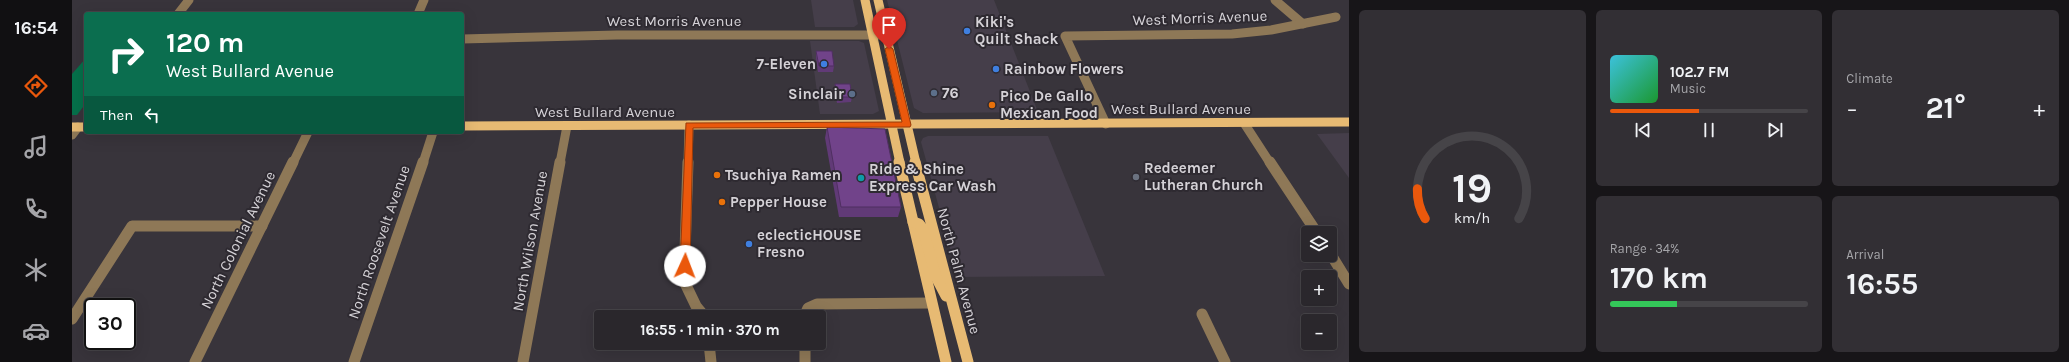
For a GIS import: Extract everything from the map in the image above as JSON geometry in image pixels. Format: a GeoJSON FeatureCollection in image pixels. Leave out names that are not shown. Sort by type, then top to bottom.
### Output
{"type":"FeatureCollection","features":[{"type":"Feature","properties":{"kind":"main road"},"geometry":{"type":"LineString","coordinates":[[865,0],[891,125],[931,303],[946,362]]}},
{"type":"Feature","properties":{"kind":"main road","name":"North Palm Avenue"},"geometry":{"type":"LineString","coordinates":[[878,0],[907,125],[968,362]]}},
{"type":"Feature","properties":{"kind":"main road","name":"West Bullard Avenue"},"geometry":{"type":"LineString","coordinates":[[464,126],[1349,122]]}},
{"type":"Feature","properties":{"kind":"main road"},"geometry":{"type":"LineString","coordinates":[[913,222],[920,224],[923,229],[936,277],[955,314]]}},
{"type":"Feature","properties":{"kind":"street"},"geometry":{"type":"LineString","coordinates":[[179,12],[188,0]]}},
{"type":"Feature","properties":{"kind":"street"},"geometry":{"type":"LineString","coordinates":[[419,12],[424,0]]}},
{"type":"Feature","properties":{"kind":"street"},"geometry":{"type":"LineString","coordinates":[[1275,0],[1303,24]]}},
{"type":"Feature","properties":{"kind":"street","name":"West Morris Avenue"},"geometry":{"type":"LineString","coordinates":[[1106,124],[1065,36],[1232,34],[1271,30],[1336,16]]}},
{"type":"Feature","properties":{"kind":"street","name":"West Morris Avenue"},"geometry":{"type":"LineString","coordinates":[[464,39],[625,35],[886,35]]}},
{"type":"Feature","properties":{"kind":"street"},"geometry":{"type":"LineString","coordinates":[[1244,123],[1312,226]]}},
{"type":"Feature","properties":{"kind":"street"},"geometry":{"type":"LineString","coordinates":[[689,125],[684,281],[699,310]]}},
{"type":"Feature","properties":{"kind":"street","name":"North Wilson Avenue"},"geometry":{"type":"LineString","coordinates":[[523,362],[567,126]]}},
{"type":"Feature","properties":{"kind":"street"},"geometry":{"type":"LineString","coordinates":[[72,135],[79,127]]}},
{"type":"Feature","properties":{"kind":"street","name":"North Colonial Avenue"},"geometry":{"type":"LineString","coordinates":[[195,362],[307,134]]}},
{"type":"Feature","properties":{"kind":"street","name":"North Roosevelt Avenue"},"geometry":{"type":"LineString","coordinates":[[354,362],[432,134]]}},
{"type":"Feature","properties":{"kind":"street"},"geometry":{"type":"LineString","coordinates":[[72,319],[132,226],[262,226]]}},
{"type":"Feature","properties":{"kind":"street"},"geometry":{"type":"LineString","coordinates":[[1336,262],[1349,284]]}},
{"type":"Feature","properties":{"kind":"street"},"geometry":{"type":"LineString","coordinates":[[807,310],[810,306],[817,304],[931,303]]}},
{"type":"Feature","properties":{"kind":"street"},"geometry":{"type":"LineString","coordinates":[[1202,314],[1225,362]]}},
{"type":"Feature","properties":{"kind":"street"},"geometry":{"type":"LineString","coordinates":[[709,350],[710,362]]}},
{"type":"Feature","properties":{"kind":"street"},"geometry":{"type":"LineString","coordinates":[[805,350],[805,362]]}},
{"type":"Feature","properties":{"kind":"shaded area"},"geometry":{"type":"Polygon","coordinates":[[[811,0],[853,0],[858,24],[854,27],[815,27],[811,0]]]}},
{"type":"Feature","properties":{"kind":"shaded area"},"geometry":{"type":"Polygon","coordinates":[[[887,0],[994,0],[1038,112],[923,113],[914,108],[887,0]]]}},
{"type":"Feature","properties":{"kind":"shaded area"},"geometry":{"type":"Polygon","coordinates":[[[810,41],[859,41],[864,43],[879,111],[873,114],[820,114],[810,41]]]}},
{"type":"Feature","properties":{"kind":"shaded area"},"geometry":{"type":"Polygon","coordinates":[[[1349,133],[1349,178],[1317,134],[1349,133]]]}},
{"type":"Feature","properties":{"kind":"shaded area"},"geometry":{"type":"Polygon","coordinates":[[[928,136],[1048,136],[1105,276],[958,277],[921,142],[923,138],[928,136]]]}},
{"type":"Feature","properties":{"kind":"green space"},"geometry":{"type":"Polygon","coordinates":[[[84,60],[84,106],[77,115],[72,115],[72,74],[84,60]]]}},
{"type":"Feature","properties":{"kind":"building"},"geometry":{"type":"Polygon","coordinates":[[[816,51],[832,51],[834,66],[819,66],[816,51]]]}},
{"type":"Feature","properties":{"kind":"building"},"geometry":{"type":"Polygon","coordinates":[[[835,84],[850,84],[852,97],[838,97],[835,84]]]}},
{"type":"Feature","properties":{"kind":"building","name":"Ride & Shine Express Car Wash"},"geometry":{"type":"Polygon","coordinates":[[[827,127],[885,129],[901,207],[841,207],[827,127]]]}},
{"type":"Feature","properties":{"kind":"place","name":"Kiki's Quilt Shack"},"geometry":{"type":"Point","coordinates":[967,31]}},
{"type":"Feature","properties":{"kind":"place","name":"7-Eleven"},"geometry":{"type":"Point","coordinates":[824,64]}},
{"type":"Feature","properties":{"kind":"place","name":"Rainbow Flowers"},"geometry":{"type":"Point","coordinates":[996,69]}},
{"type":"Feature","properties":{"kind":"place","name":"76"},"geometry":{"type":"Point","coordinates":[934,93]}},
{"type":"Feature","properties":{"kind":"place","name":"Sinclair"},"geometry":{"type":"Point","coordinates":[852,94]}},
{"type":"Feature","properties":{"kind":"place","name":"Pico De Gallo Mexican Food"},"geometry":{"type":"Point","coordinates":[992,105]}},
{"type":"Feature","properties":{"kind":"place","name":"Tsuchiya Ramen"},"geometry":{"type":"Point","coordinates":[717,175]}},
{"type":"Feature","properties":{"kind":"place","name":"Redeemer Lutheran Church"},"geometry":{"type":"Point","coordinates":[1136,177]}},
{"type":"Feature","properties":{"kind":"place","name":"Ride & Shine Express Car Wash"},"geometry":{"type":"Point","coordinates":[861,178]}},
{"type":"Feature","properties":{"kind":"place","name":"Pepper House"},"geometry":{"type":"Point","coordinates":[722,202]}},
{"type":"Feature","properties":{"kind":"place","name":"eclecticHOUSE Fresno"},"geometry":{"type":"Point","coordinates":[749,244]}},
{"type":"Feature","properties":{"kind":"route"},"geometry":{"type":"LineString","coordinates":[[685,266],[689,125],[907,125],[889,49]]}}]}
